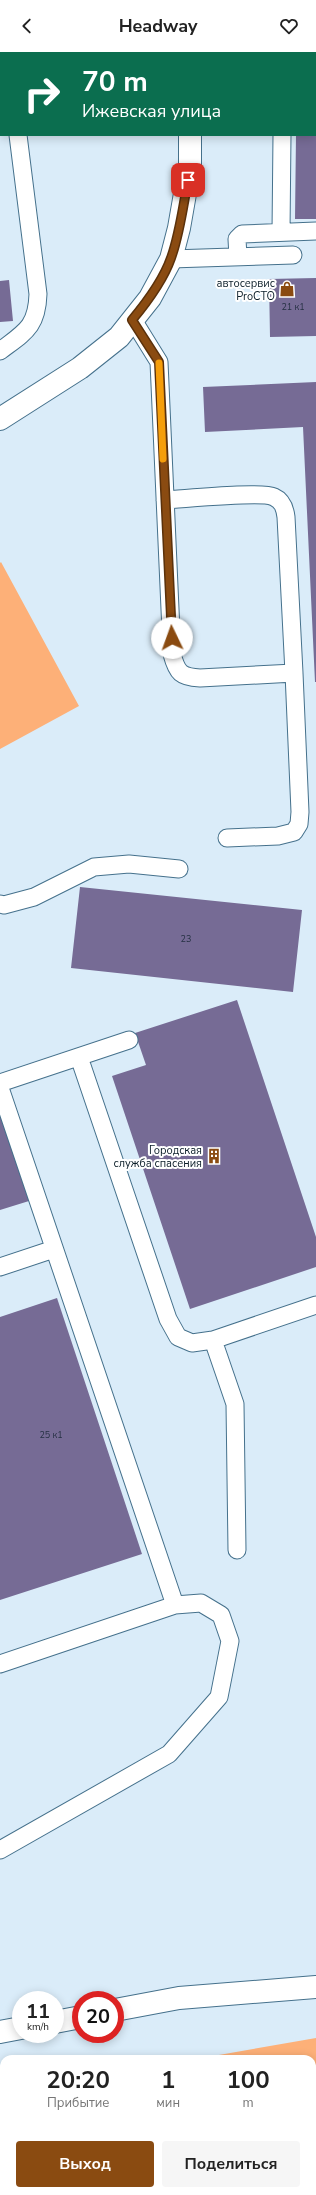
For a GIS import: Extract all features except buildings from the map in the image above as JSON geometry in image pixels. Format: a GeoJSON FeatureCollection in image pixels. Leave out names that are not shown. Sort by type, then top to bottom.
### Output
{"type":"FeatureCollection","features":[{"type":"Feature","properties":{"kind":"street"},"geometry":{"type":"LineString","coordinates":[[0,419],[80,368],[119,337],[150,298],[171,259],[180,228],[190,165],[190,136]]}},
{"type":"Feature","properties":{"kind":"street"},"geometry":{"type":"LineString","coordinates":[[124,2008],[179,1998],[316,1987]]}},
{"type":"Feature","properties":{"kind":"street"},"geometry":{"type":"LineString","coordinates":[[0,2032],[12,2030]]}},
{"type":"Feature","properties":{"kind":"lane"},"geometry":{"type":"LineString","coordinates":[[0,351],[22,335],[33,323],[38,309],[38,294],[18,136]]}},
{"type":"Feature","properties":{"kind":"lane"},"geometry":{"type":"LineString","coordinates":[[281,232],[282,136]]}},
{"type":"Feature","properties":{"kind":"lane"},"geometry":{"type":"LineString","coordinates":[[238,257],[237,238],[240,234],[316,231]]}},
{"type":"Feature","properties":{"kind":"lane"},"geometry":{"type":"LineString","coordinates":[[171,259],[293,255]]}},
{"type":"Feature","properties":{"kind":"lane"},"geometry":{"type":"LineString","coordinates":[[132,320],[159,362],[172,654],[176,668],[186,677],[200,678],[294,674]]}},
{"type":"Feature","properties":{"kind":"lane"},"geometry":{"type":"LineString","coordinates":[[165,500],[256,495],[274,497],[284,504],[286,517],[294,674],[300,812],[299,824],[294,832],[278,836],[227,838]]}},
{"type":"Feature","properties":{"kind":"lane"},"geometry":{"type":"LineString","coordinates":[[0,904],[4,905],[34,897],[94,866],[129,864],[179,868]]}},
{"type":"Feature","properties":{"kind":"lane"},"geometry":{"type":"LineString","coordinates":[[0,1083],[129,1040]]}},
{"type":"Feature","properties":{"kind":"lane"},"geometry":{"type":"LineString","coordinates":[[79,1056],[168,1319],[178,1338],[192,1343],[213,1340],[316,1305]]}},
{"type":"Feature","properties":{"kind":"lane"},"geometry":{"type":"LineString","coordinates":[[0,1088],[175,1605]]}},
{"type":"Feature","properties":{"kind":"lane"},"geometry":{"type":"LineString","coordinates":[[0,1267],[54,1249]]}},
{"type":"Feature","properties":{"kind":"lane"},"geometry":{"type":"LineString","coordinates":[[213,1340],[235,1404],[237,1550]]}},
{"type":"Feature","properties":{"kind":"lane"},"geometry":{"type":"LineString","coordinates":[[0,1664],[175,1605],[201,1604],[221,1615],[230,1641],[219,1697],[169,1754],[0,1850]]}},
{"type":"Feature","properties":{"kind":"shaded area"},"geometry":{"type":"Polygon","coordinates":[[[1,562],[79,706],[0,749],[0,563],[1,562]]]}},
{"type":"Feature","properties":{"kind":"shaded area"},"geometry":{"type":"Polygon","coordinates":[[[316,2038],[316,2055],[219,2055],[316,2038]]]}},
{"type":"Feature","properties":{"kind":"slow traffic"},"geometry":{"type":"LineString","coordinates":[[159,363],[163,459]]}},
{"type":"Feature","properties":{"kind":"place","name":"автосервис ProСТО"},"geometry":{"type":"Point","coordinates":[287,289]}},
{"type":"Feature","properties":{"kind":"place","name":"Городская служба спасения"},"geometry":{"type":"Point","coordinates":[214,1156]}},
{"type":"Feature","properties":{"kind":"route"},"geometry":{"type":"LineString","coordinates":[[172,638],[159,362],[132,320],[150,298],[171,259],[180,228],[188,180]]}}]}
